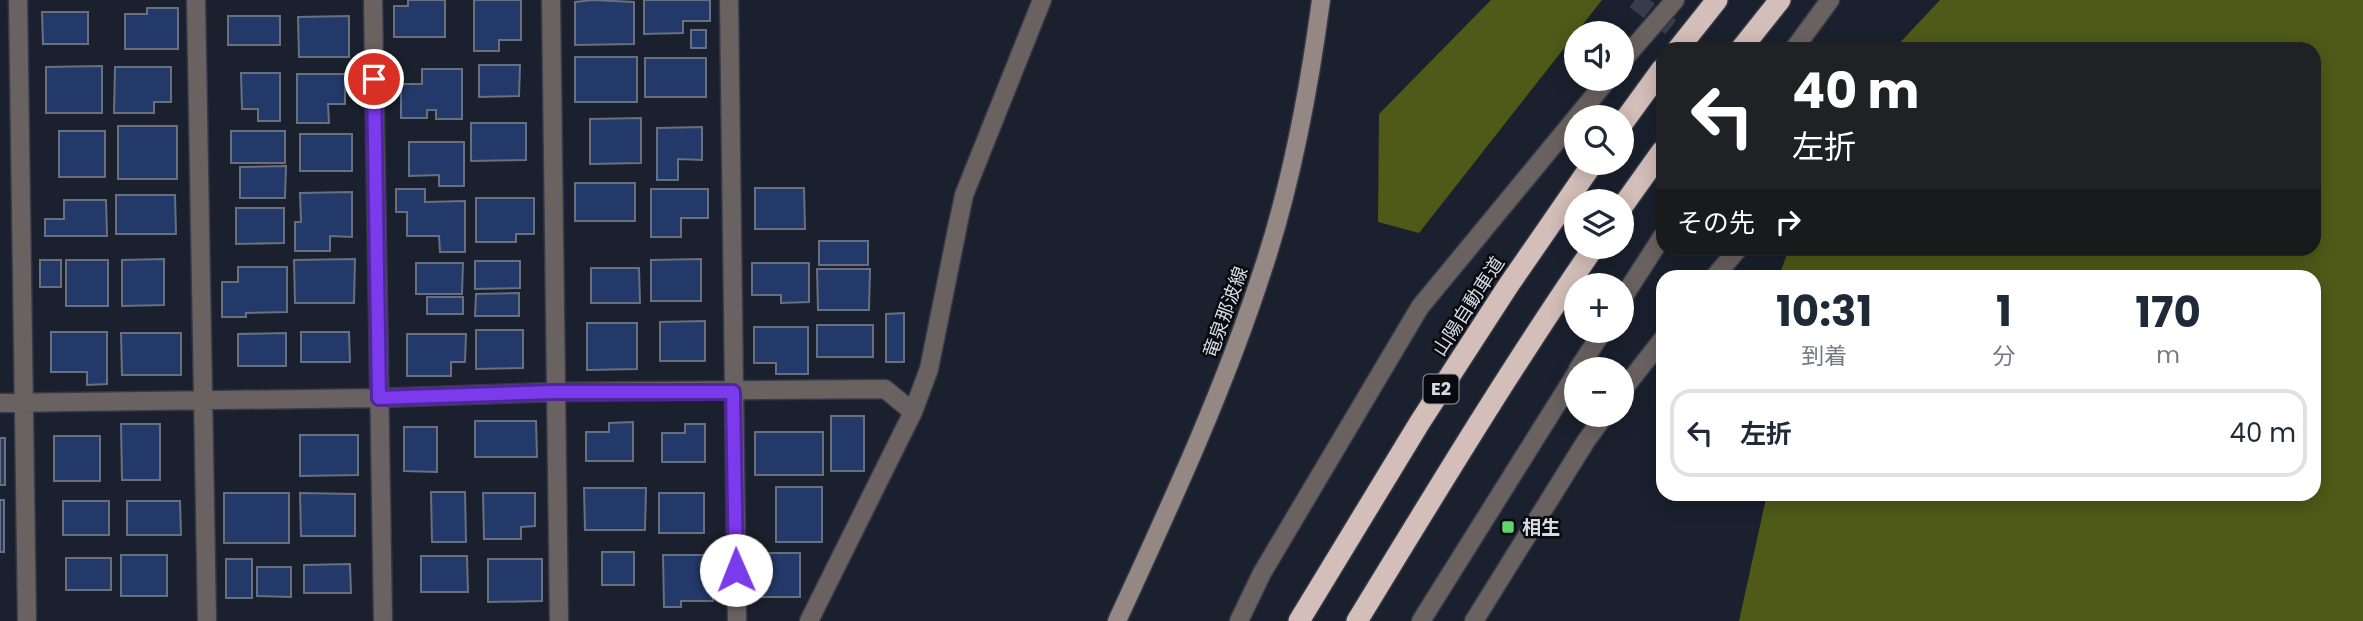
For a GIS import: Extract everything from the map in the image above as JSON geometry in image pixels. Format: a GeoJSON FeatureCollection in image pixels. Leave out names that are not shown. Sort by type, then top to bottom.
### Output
{"type":"FeatureCollection","features":[{"type":"Feature","properties":{"kind":"highway"},"geometry":{"type":"LineString","coordinates":[[1684,42],[1717,0]]}},
{"type":"Feature","properties":{"kind":"highway"},"geometry":{"type":"LineString","coordinates":[[1747,42],[1780,0]]}},
{"type":"Feature","properties":{"kind":"highway"},"geometry":{"type":"LineString","coordinates":[[1634,108],[1656,77]]}},
{"type":"Feature","properties":{"kind":"highway"},"geometry":{"type":"LineString","coordinates":[[1634,190],[1656,159]]}},
{"type":"Feature","properties":{"kind":"highway","name":"山陽自動車道"},"geometry":{"type":"LineString","coordinates":[[1299,621],[1420,422],[1508,286],[1585,175]]}},
{"type":"Feature","properties":{"kind":"highway","name":"E2"},"geometry":{"type":"LineString","coordinates":[[1357,621],[1461,450],[1586,259]]}},
{"type":"Feature","properties":{"kind":"main road","name":"竜泉那波線"},"geometry":{"type":"LineString","coordinates":[[1117,621],[1175,496],[1234,352],[1264,267],[1291,164],[1313,62],[1321,0]]}},
{"type":"Feature","properties":{"kind":"street"},"geometry":{"type":"LineString","coordinates":[[18,0],[27,621]]}},
{"type":"Feature","properties":{"kind":"street"},"geometry":{"type":"LineString","coordinates":[[196,0],[207,621]]}},
{"type":"Feature","properties":{"kind":"street"},"geometry":{"type":"LineString","coordinates":[[373,0],[383,621]]}},
{"type":"Feature","properties":{"kind":"street"},"geometry":{"type":"LineString","coordinates":[[551,0],[559,621]]}},
{"type":"Feature","properties":{"kind":"street"},"geometry":{"type":"LineString","coordinates":[[729,0],[737,621]]}},
{"type":"Feature","properties":{"kind":"street"},"geometry":{"type":"LineString","coordinates":[[809,621],[913,412],[929,369],[964,195],[1042,0]]}},
{"type":"Feature","properties":{"kind":"street"},"geometry":{"type":"LineString","coordinates":[[1634,47],[1675,0]]}},
{"type":"Feature","properties":{"kind":"street"},"geometry":{"type":"LineString","coordinates":[[1799,42],[1830,0]]}},
{"type":"Feature","properties":{"kind":"street"},"geometry":{"type":"LineString","coordinates":[[1239,621],[1262,573],[1420,307],[1598,91]]}},
{"type":"Feature","properties":{"kind":"street"},"geometry":{"type":"LineString","coordinates":[[1634,280],[1656,246]]}},
{"type":"Feature","properties":{"kind":"street"},"geometry":{"type":"LineString","coordinates":[[1720,270],[1732,256]]}},
{"type":"Feature","properties":{"kind":"street"},"geometry":{"type":"LineString","coordinates":[[1634,376],[1656,348]]}},
{"type":"Feature","properties":{"kind":"street"},"geometry":{"type":"LineString","coordinates":[[0,403],[379,398],[555,392],[885,389],[913,412]]}},
{"type":"Feature","properties":{"kind":"street"},"geometry":{"type":"LineString","coordinates":[[1421,621],[1564,393]]}},
{"type":"Feature","properties":{"kind":"street"},"geometry":{"type":"LineString","coordinates":[[1474,621],[1596,427]]}},
{"type":"Feature","properties":{"kind":"green space"},"geometry":{"type":"Polygon","coordinates":[[[1491,0],[1602,0],[1586,21],[1564,21],[1564,48],[1419,233],[1378,222],[1379,114],[1491,0]]]}},
{"type":"Feature","properties":{"kind":"green space"},"geometry":{"type":"Polygon","coordinates":[[[1940,0],[2363,0],[2363,621],[1739,621],[1765,501],[2321,501],[2321,270],[1781,270],[1786,256],[2321,256],[2321,42],[1901,42],[1940,0]]]}},
{"type":"Feature","properties":{"kind":"building"},"geometry":{"type":"Polygon","coordinates":[[[408,0],[445,0],[445,37],[394,37],[394,6],[408,6],[408,0]]]}},
{"type":"Feature","properties":{"kind":"building"},"geometry":{"type":"Polygon","coordinates":[[[474,0],[521,0],[521,40],[499,40],[499,51],[474,51],[474,0]]]}},
{"type":"Feature","properties":{"kind":"building"},"geometry":{"type":"Polygon","coordinates":[[[644,0],[710,0],[710,21],[683,21],[683,33],[644,34],[644,0]]]}},
{"type":"Feature","properties":{"kind":"building"},"geometry":{"type":"Polygon","coordinates":[[[575,2],[634,2],[634,44],[575,45],[575,2]]]}},
{"type":"Feature","properties":{"kind":"building"},"geometry":{"type":"Polygon","coordinates":[[[147,8],[178,8],[178,49],[125,49],[125,14],[147,14],[147,8]]]}},
{"type":"Feature","properties":{"kind":"building"},"geometry":{"type":"Polygon","coordinates":[[[42,12],[88,12],[88,44],[43,44],[42,12]]]}},
{"type":"Feature","properties":{"kind":"building"},"geometry":{"type":"Polygon","coordinates":[[[228,16],[280,16],[280,45],[228,45],[228,16]]]}},
{"type":"Feature","properties":{"kind":"building"},"geometry":{"type":"Polygon","coordinates":[[[349,16],[349,57],[299,57],[298,17],[349,16]]]}},
{"type":"Feature","properties":{"kind":"building"},"geometry":{"type":"Polygon","coordinates":[[[691,30],[706,30],[706,48],[691,48],[691,30]]]}},
{"type":"Feature","properties":{"kind":"building"},"geometry":{"type":"Polygon","coordinates":[[[575,57],[637,57],[637,102],[575,102],[575,57]]]}},
{"type":"Feature","properties":{"kind":"building"},"geometry":{"type":"Polygon","coordinates":[[[645,58],[706,58],[706,97],[645,97],[645,58]]]}},
{"type":"Feature","properties":{"kind":"building"},"geometry":{"type":"Polygon","coordinates":[[[479,65],[520,65],[519,96],[479,97],[479,65]]]}},
{"type":"Feature","properties":{"kind":"building"},"geometry":{"type":"Polygon","coordinates":[[[102,66],[102,113],[46,113],[46,67],[102,66]]]}},
{"type":"Feature","properties":{"kind":"building"},"geometry":{"type":"Polygon","coordinates":[[[115,67],[171,67],[171,102],[154,102],[154,113],[114,113],[115,67]]]}},
{"type":"Feature","properties":{"kind":"building"},"geometry":{"type":"Polygon","coordinates":[[[422,69],[462,69],[462,119],[436,119],[436,110],[427,110],[427,118],[401,118],[401,84],[422,84],[422,69]]]}},
{"type":"Feature","properties":{"kind":"building"},"geometry":{"type":"Polygon","coordinates":[[[241,73],[280,73],[280,121],[258,121],[258,109],[242,109],[241,73]]]}},
{"type":"Feature","properties":{"kind":"building"},"geometry":{"type":"Polygon","coordinates":[[[297,74],[345,74],[345,104],[328,104],[329,123],[297,123],[297,74]]]}},
{"type":"Feature","properties":{"kind":"building"},"geometry":{"type":"Polygon","coordinates":[[[641,118],[641,163],[590,164],[590,119],[641,118]]]}},
{"type":"Feature","properties":{"kind":"building"},"geometry":{"type":"Polygon","coordinates":[[[471,123],[526,123],[526,160],[471,161],[471,123]]]}},
{"type":"Feature","properties":{"kind":"building"},"geometry":{"type":"Polygon","coordinates":[[[118,126],[177,126],[177,179],[118,179],[118,126]]]}},
{"type":"Feature","properties":{"kind":"building"},"geometry":{"type":"Polygon","coordinates":[[[702,127],[702,160],[678,159],[678,180],[657,180],[657,128],[702,127]]]}},
{"type":"Feature","properties":{"kind":"building"},"geometry":{"type":"Polygon","coordinates":[[[59,131],[105,131],[105,177],[59,177],[59,131]]]}},
{"type":"Feature","properties":{"kind":"building"},"geometry":{"type":"Polygon","coordinates":[[[231,131],[285,131],[285,163],[231,163],[231,131]]]}},
{"type":"Feature","properties":{"kind":"building"},"geometry":{"type":"Polygon","coordinates":[[[300,134],[352,134],[352,171],[300,171],[300,134]]]}},
{"type":"Feature","properties":{"kind":"building"},"geometry":{"type":"Polygon","coordinates":[[[409,142],[464,142],[464,186],[439,186],[439,175],[409,176],[409,142]]]}},
{"type":"Feature","properties":{"kind":"building"},"geometry":{"type":"Polygon","coordinates":[[[286,166],[285,198],[240,198],[240,167],[286,166]]]}},
{"type":"Feature","properties":{"kind":"building"},"geometry":{"type":"Polygon","coordinates":[[[575,183],[635,183],[635,221],[575,221],[575,183]]]}},
{"type":"Feature","properties":{"kind":"building"},"geometry":{"type":"Polygon","coordinates":[[[755,188],[804,188],[805,229],[755,229],[755,188]]]}},
{"type":"Feature","properties":{"kind":"building"},"geometry":{"type":"Polygon","coordinates":[[[396,189],[425,189],[425,202],[465,201],[465,252],[440,252],[439,236],[407,236],[407,212],[396,212],[396,189]]]}},
{"type":"Feature","properties":{"kind":"building"},"geometry":{"type":"Polygon","coordinates":[[[651,189],[708,189],[708,218],[681,218],[681,237],[651,237],[651,189]]]}},
{"type":"Feature","properties":{"kind":"building"},"geometry":{"type":"Polygon","coordinates":[[[352,192],[352,237],[330,236],[330,251],[295,251],[295,222],[301,222],[300,193],[352,192]]]}},
{"type":"Feature","properties":{"kind":"building"},"geometry":{"type":"Polygon","coordinates":[[[116,195],[175,195],[176,234],[116,234],[116,195]]]}},
{"type":"Feature","properties":{"kind":"building"},"geometry":{"type":"Polygon","coordinates":[[[476,198],[534,198],[534,234],[516,234],[516,242],[476,242],[476,198]]]}},
{"type":"Feature","properties":{"kind":"building"},"geometry":{"type":"Polygon","coordinates":[[[64,200],[106,200],[107,236],[45,236],[45,219],[64,219],[64,200]]]}},
{"type":"Feature","properties":{"kind":"building"},"geometry":{"type":"Polygon","coordinates":[[[236,208],[284,208],[284,243],[236,244],[236,208]]]}},
{"type":"Feature","properties":{"kind":"building"},"geometry":{"type":"Polygon","coordinates":[[[819,241],[868,241],[868,265],[819,265],[819,241]]]}},
{"type":"Feature","properties":{"kind":"building"},"geometry":{"type":"Polygon","coordinates":[[[164,259],[164,305],[122,306],[122,260],[164,259]]]}},
{"type":"Feature","properties":{"kind":"building"},"geometry":{"type":"Polygon","coordinates":[[[355,259],[354,303],[295,303],[294,260],[355,259]]]}},
{"type":"Feature","properties":{"kind":"building"},"geometry":{"type":"Polygon","coordinates":[[[701,259],[701,301],[651,301],[651,260],[701,259]]]}},
{"type":"Feature","properties":{"kind":"building"},"geometry":{"type":"Polygon","coordinates":[[[40,260],[61,260],[61,287],[40,287],[40,260]]]}},
{"type":"Feature","properties":{"kind":"building"},"geometry":{"type":"Polygon","coordinates":[[[66,260],[108,260],[108,306],[66,306],[66,260]]]}},
{"type":"Feature","properties":{"kind":"building"},"geometry":{"type":"Polygon","coordinates":[[[475,261],[520,261],[520,288],[475,289],[475,261]]]}},
{"type":"Feature","properties":{"kind":"building"},"geometry":{"type":"Polygon","coordinates":[[[416,263],[463,263],[462,294],[416,294],[416,263]]]}},
{"type":"Feature","properties":{"kind":"building"},"geometry":{"type":"Polygon","coordinates":[[[752,263],[809,263],[809,302],[781,303],[781,295],[752,295],[752,263]]]}},
{"type":"Feature","properties":{"kind":"building"},"geometry":{"type":"Polygon","coordinates":[[[238,267],[287,267],[287,312],[246,313],[246,317],[222,317],[222,282],[238,282],[238,267]]]}},
{"type":"Feature","properties":{"kind":"building"},"geometry":{"type":"Polygon","coordinates":[[[591,268],[639,268],[640,303],[591,303],[591,268]]]}},
{"type":"Feature","properties":{"kind":"building"},"geometry":{"type":"Polygon","coordinates":[[[817,269],[870,269],[869,310],[818,310],[817,269]]]}},
{"type":"Feature","properties":{"kind":"building"},"geometry":{"type":"Polygon","coordinates":[[[519,293],[519,316],[475,316],[476,294],[519,293]]]}},
{"type":"Feature","properties":{"kind":"building"},"geometry":{"type":"Polygon","coordinates":[[[427,297],[463,297],[463,314],[427,314],[427,297]]]}},
{"type":"Feature","properties":{"kind":"building"},"geometry":{"type":"Polygon","coordinates":[[[904,313],[904,362],[886,362],[886,314],[904,313]]]}},
{"type":"Feature","properties":{"kind":"building"},"geometry":{"type":"Polygon","coordinates":[[[705,321],[705,361],[660,361],[660,322],[705,321]]]}},
{"type":"Feature","properties":{"kind":"building"},"geometry":{"type":"Polygon","coordinates":[[[587,323],[637,323],[637,369],[587,370],[587,323]]]}},
{"type":"Feature","properties":{"kind":"building"},"geometry":{"type":"Polygon","coordinates":[[[817,325],[873,325],[873,357],[817,357],[817,325]]]}},
{"type":"Feature","properties":{"kind":"building"},"geometry":{"type":"Polygon","coordinates":[[[754,327],[808,327],[808,374],[776,374],[776,363],[754,363],[754,327]]]}},
{"type":"Feature","properties":{"kind":"building"},"geometry":{"type":"Polygon","coordinates":[[[476,330],[523,330],[523,368],[476,369],[476,330]]]}},
{"type":"Feature","properties":{"kind":"building"},"geometry":{"type":"Polygon","coordinates":[[[51,332],[107,332],[107,384],[87,385],[87,372],[51,372],[51,332]]]}},
{"type":"Feature","properties":{"kind":"building"},"geometry":{"type":"Polygon","coordinates":[[[301,332],[349,332],[350,362],[301,362],[301,332]]]}},
{"type":"Feature","properties":{"kind":"building"},"geometry":{"type":"Polygon","coordinates":[[[121,333],[181,333],[181,375],[122,375],[121,333]]]}},
{"type":"Feature","properties":{"kind":"building"},"geometry":{"type":"Polygon","coordinates":[[[286,333],[286,366],[238,366],[238,334],[286,333]]]}},
{"type":"Feature","properties":{"kind":"building"},"geometry":{"type":"Polygon","coordinates":[[[407,334],[466,334],[465,362],[451,362],[451,376],[407,376],[407,334]]]}},
{"type":"Feature","properties":{"kind":"building"},"geometry":{"type":"Polygon","coordinates":[[[831,416],[864,416],[864,471],[831,471],[831,416]]]}},
{"type":"Feature","properties":{"kind":"building"},"geometry":{"type":"Polygon","coordinates":[[[475,421],[536,421],[537,457],[475,457],[475,421]]]}},
{"type":"Feature","properties":{"kind":"building"},"geometry":{"type":"Polygon","coordinates":[[[633,422],[633,461],[586,461],[586,432],[609,432],[609,423],[633,422]]]}},
{"type":"Feature","properties":{"kind":"building"},"geometry":{"type":"Polygon","coordinates":[[[121,424],[160,424],[160,480],[122,480],[121,424]]]}},
{"type":"Feature","properties":{"kind":"building"},"geometry":{"type":"Polygon","coordinates":[[[685,424],[705,424],[705,462],[662,462],[662,433],[685,433],[685,424]]]}},
{"type":"Feature","properties":{"kind":"building"},"geometry":{"type":"Polygon","coordinates":[[[404,427],[437,427],[437,472],[404,471],[404,427]]]}},
{"type":"Feature","properties":{"kind":"building"},"geometry":{"type":"Polygon","coordinates":[[[755,432],[823,432],[823,475],[755,475],[755,432]]]}},
{"type":"Feature","properties":{"kind":"building"},"geometry":{"type":"Polygon","coordinates":[[[300,435],[358,435],[358,475],[300,476],[300,435]]]}},
{"type":"Feature","properties":{"kind":"building"},"geometry":{"type":"Polygon","coordinates":[[[54,436],[100,436],[100,481],[54,481],[54,436]]]}},
{"type":"Feature","properties":{"kind":"building"},"geometry":{"type":"Polygon","coordinates":[[[0,438],[5,438],[5,485],[0,485],[0,438]]]}},
{"type":"Feature","properties":{"kind":"building"},"geometry":{"type":"Polygon","coordinates":[[[776,487],[822,487],[822,542],[776,542],[776,487]]]}},
{"type":"Feature","properties":{"kind":"building"},"geometry":{"type":"Polygon","coordinates":[[[584,488],[646,488],[645,530],[585,530],[584,488]]]}},
{"type":"Feature","properties":{"kind":"building"},"geometry":{"type":"Polygon","coordinates":[[[431,492],[465,492],[466,542],[432,542],[431,492]]]}},
{"type":"Feature","properties":{"kind":"building"},"geometry":{"type":"Polygon","coordinates":[[[224,493],[289,493],[289,543],[224,543],[224,493]]]}},
{"type":"Feature","properties":{"kind":"building"},"geometry":{"type":"Polygon","coordinates":[[[300,493],[355,494],[355,536],[301,536],[300,493]]]}},
{"type":"Feature","properties":{"kind":"building"},"geometry":{"type":"Polygon","coordinates":[[[483,493],[535,493],[535,526],[521,527],[521,539],[484,539],[483,493]]]}},
{"type":"Feature","properties":{"kind":"building"},"geometry":{"type":"Polygon","coordinates":[[[659,493],[704,493],[704,533],[659,533],[659,493]]]}},
{"type":"Feature","properties":{"kind":"building"},"geometry":{"type":"Polygon","coordinates":[[[0,500],[4,500],[4,552],[0,552],[0,500]]]}},
{"type":"Feature","properties":{"kind":"building"},"geometry":{"type":"Polygon","coordinates":[[[63,501],[109,501],[109,535],[63,535],[63,501]]]}},
{"type":"Feature","properties":{"kind":"building"},"geometry":{"type":"Polygon","coordinates":[[[127,501],[180,501],[181,535],[127,535],[127,501]]]}},
{"type":"Feature","properties":{"kind":"building"},"geometry":{"type":"Polygon","coordinates":[[[602,552],[634,552],[634,585],[602,585],[602,552]]]}},
{"type":"Feature","properties":{"kind":"building"},"geometry":{"type":"Polygon","coordinates":[[[758,553],[800,553],[800,597],[759,597],[758,553]]]}},
{"type":"Feature","properties":{"kind":"building"},"geometry":{"type":"Polygon","coordinates":[[[121,555],[167,555],[167,596],[121,596],[121,555]]]}},
{"type":"Feature","properties":{"kind":"building"},"geometry":{"type":"Polygon","coordinates":[[[663,555],[713,555],[713,601],[681,601],[681,607],[664,607],[663,555]]]}},
{"type":"Feature","properties":{"kind":"building"},"geometry":{"type":"Polygon","coordinates":[[[421,556],[467,556],[468,592],[421,592],[421,556]]]}},
{"type":"Feature","properties":{"kind":"building"},"geometry":{"type":"Polygon","coordinates":[[[66,558],[111,558],[111,590],[66,590],[66,558]]]}},
{"type":"Feature","properties":{"kind":"building"},"geometry":{"type":"Polygon","coordinates":[[[226,559],[252,559],[252,598],[226,598],[226,559]]]}},
{"type":"Feature","properties":{"kind":"building"},"geometry":{"type":"Polygon","coordinates":[[[488,559],[542,559],[542,601],[488,602],[488,559]]]}},
{"type":"Feature","properties":{"kind":"building"},"geometry":{"type":"Polygon","coordinates":[[[350,564],[351,593],[304,593],[304,565],[350,564]]]}},
{"type":"Feature","properties":{"kind":"building"},"geometry":{"type":"Polygon","coordinates":[[[257,567],[291,567],[291,597],[257,596],[257,567]]]}},
{"type":"Feature","properties":{"kind":"tunnel"},"geometry":{"type":"LineString","coordinates":[[1635,0],[1691,42]]}},
{"type":"Feature","properties":{"kind":"place","name":"相生"},"geometry":{"type":"Point","coordinates":[1508,527]}},
{"type":"Feature","properties":{"kind":"route"},"geometry":{"type":"LineString","coordinates":[[374,79],[379,398],[555,392],[733,392],[736,570]]}}]}
